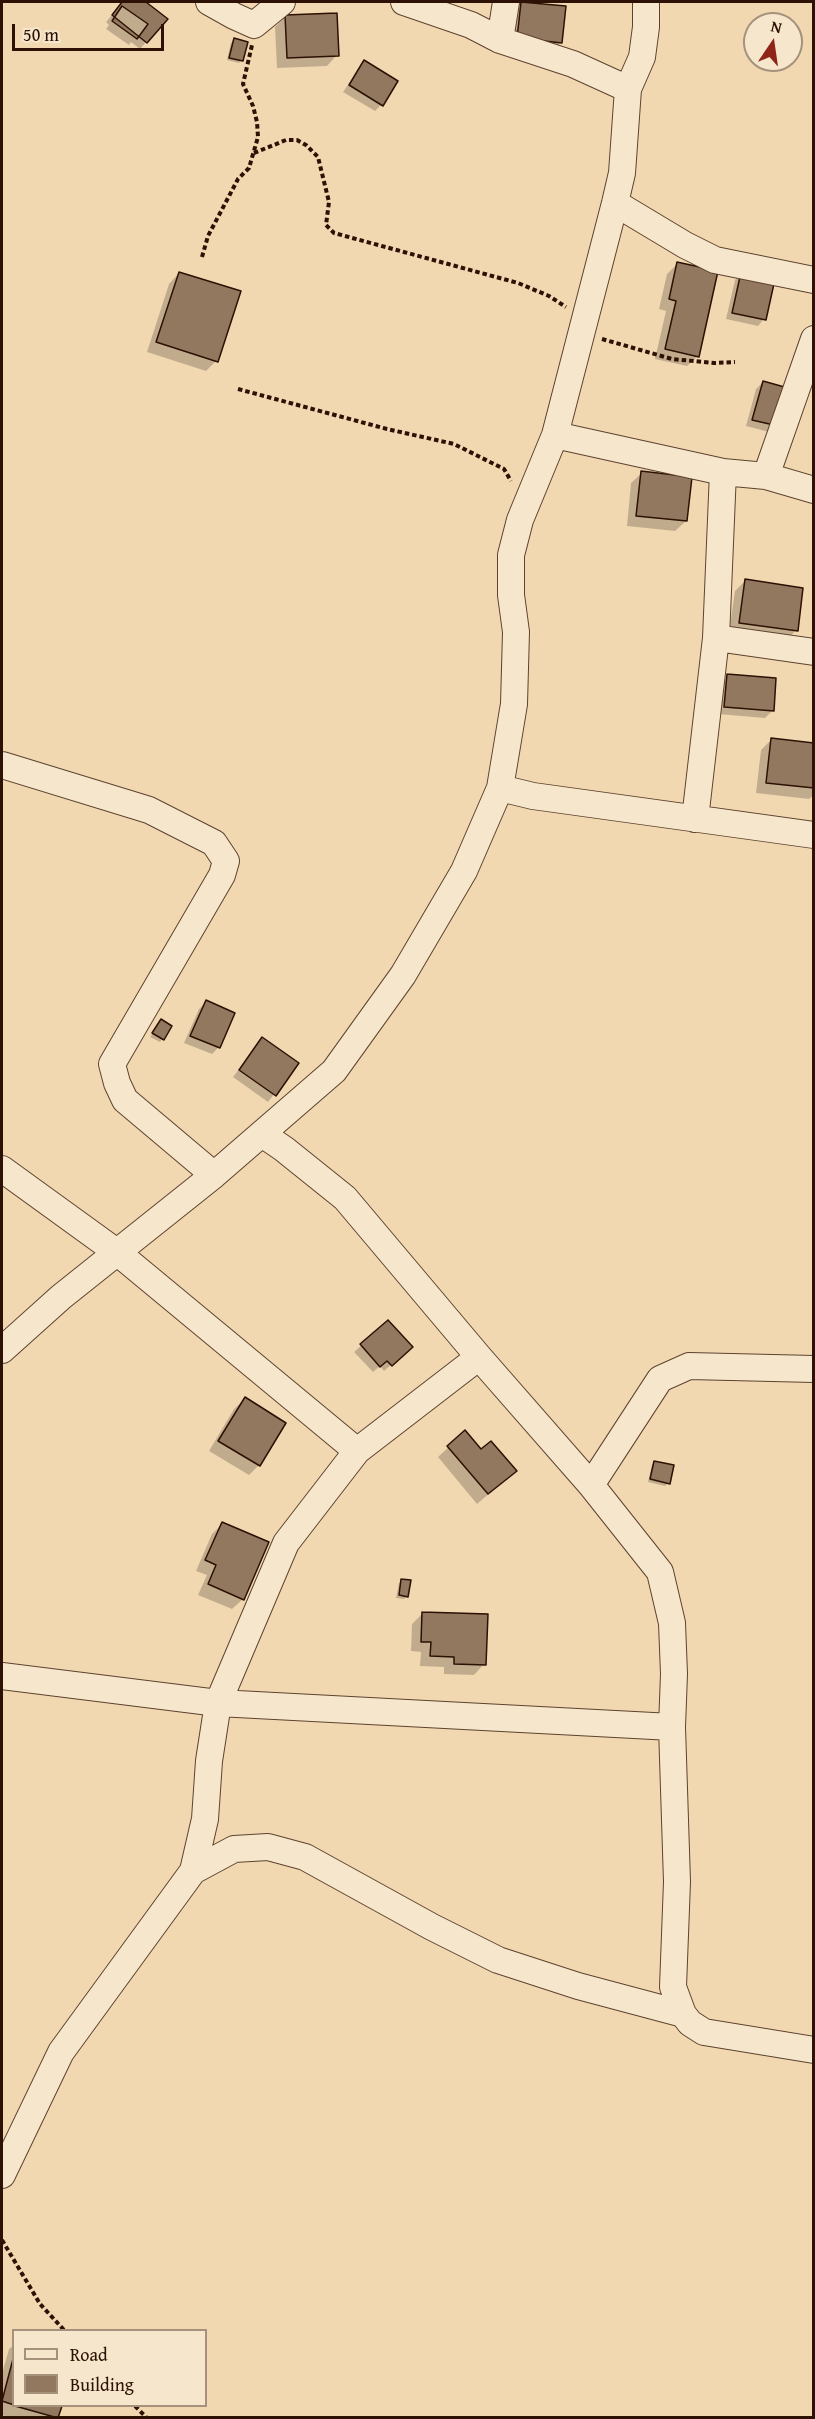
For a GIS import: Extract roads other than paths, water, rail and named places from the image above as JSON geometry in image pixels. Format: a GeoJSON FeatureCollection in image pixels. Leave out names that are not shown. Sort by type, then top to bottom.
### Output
{"type":"FeatureCollection","features":[{"type":"Feature","properties":{"kind":"street"},"geometry":{"type":"LineString","coordinates":[[210,2],[246,23],[257,24],[282,2]]}},
{"type":"Feature","properties":{"kind":"street"},"geometry":{"type":"LineString","coordinates":[[404,2],[471,25],[500,40],[573,64],[628,89]]}},
{"type":"Feature","properties":{"kind":"street"},"geometry":{"type":"LineString","coordinates":[[500,40],[506,2]]}},
{"type":"Feature","properties":{"kind":"street"},"geometry":{"type":"LineString","coordinates":[[2,1350],[61,1298],[214,1175],[334,1071],[404,975],[464,871],[500,788],[514,704],[516,632],[511,595],[511,555],[520,520],[555,435],[615,203],[622,173],[628,89],[642,57],[646,27],[646,2]]}},
{"type":"Feature","properties":{"kind":"street"},"geometry":{"type":"LineString","coordinates":[[615,203],[685,245],[716,260],[813,280]]}},
{"type":"Feature","properties":{"kind":"street"},"geometry":{"type":"LineString","coordinates":[[766,476],[813,339]]}},
{"type":"Feature","properties":{"kind":"street"},"geometry":{"type":"LineString","coordinates":[[555,435],[723,472],[766,476],[813,490]]}},
{"type":"Feature","properties":{"kind":"street"},"geometry":{"type":"LineString","coordinates":[[696,819],[716,638],[723,472]]}},
{"type":"Feature","properties":{"kind":"street"},"geometry":{"type":"LineString","coordinates":[[716,638],[813,652]]}},
{"type":"Feature","properties":{"kind":"street"},"geometry":{"type":"LineString","coordinates":[[2,765],[149,810],[214,843],[226,861],[222,875],[112,1064],[125,1100],[214,1175]]}},
{"type":"Feature","properties":{"kind":"street"},"geometry":{"type":"LineString","coordinates":[[500,788],[533,795],[813,835]]}},
{"type":"Feature","properties":{"kind":"street"},"geometry":{"type":"LineString","coordinates":[[261,1134],[284,1149],[345,1198],[591,1485],[660,1572],[672,1623],[672,1727],[677,1882],[673,1987],[683,2014],[690,2023],[704,2032],[813,2050]]}},
{"type":"Feature","properties":{"kind":"street"},"geometry":{"type":"LineString","coordinates":[[2,1169],[118,1253],[357,1451]]}},
{"type":"Feature","properties":{"kind":"street"},"geometry":{"type":"LineString","coordinates":[[2,2175],[61,2052],[193,1871],[205,1819],[209,1761],[218,1703],[286,1543],[357,1451],[479,1357]]}},
{"type":"Feature","properties":{"kind":"street"},"geometry":{"type":"LineString","coordinates":[[591,1485],[660,1379],[689,1366],[813,1370]]}},
{"type":"Feature","properties":{"kind":"street"},"geometry":{"type":"LineString","coordinates":[[2,1676],[218,1703],[672,1727]]}},
{"type":"Feature","properties":{"kind":"street"},"geometry":{"type":"LineString","coordinates":[[193,1871],[234,1849],[268,1847],[305,1857],[432,1927],[498,1960],[578,1986],[683,2014]]}}]}
